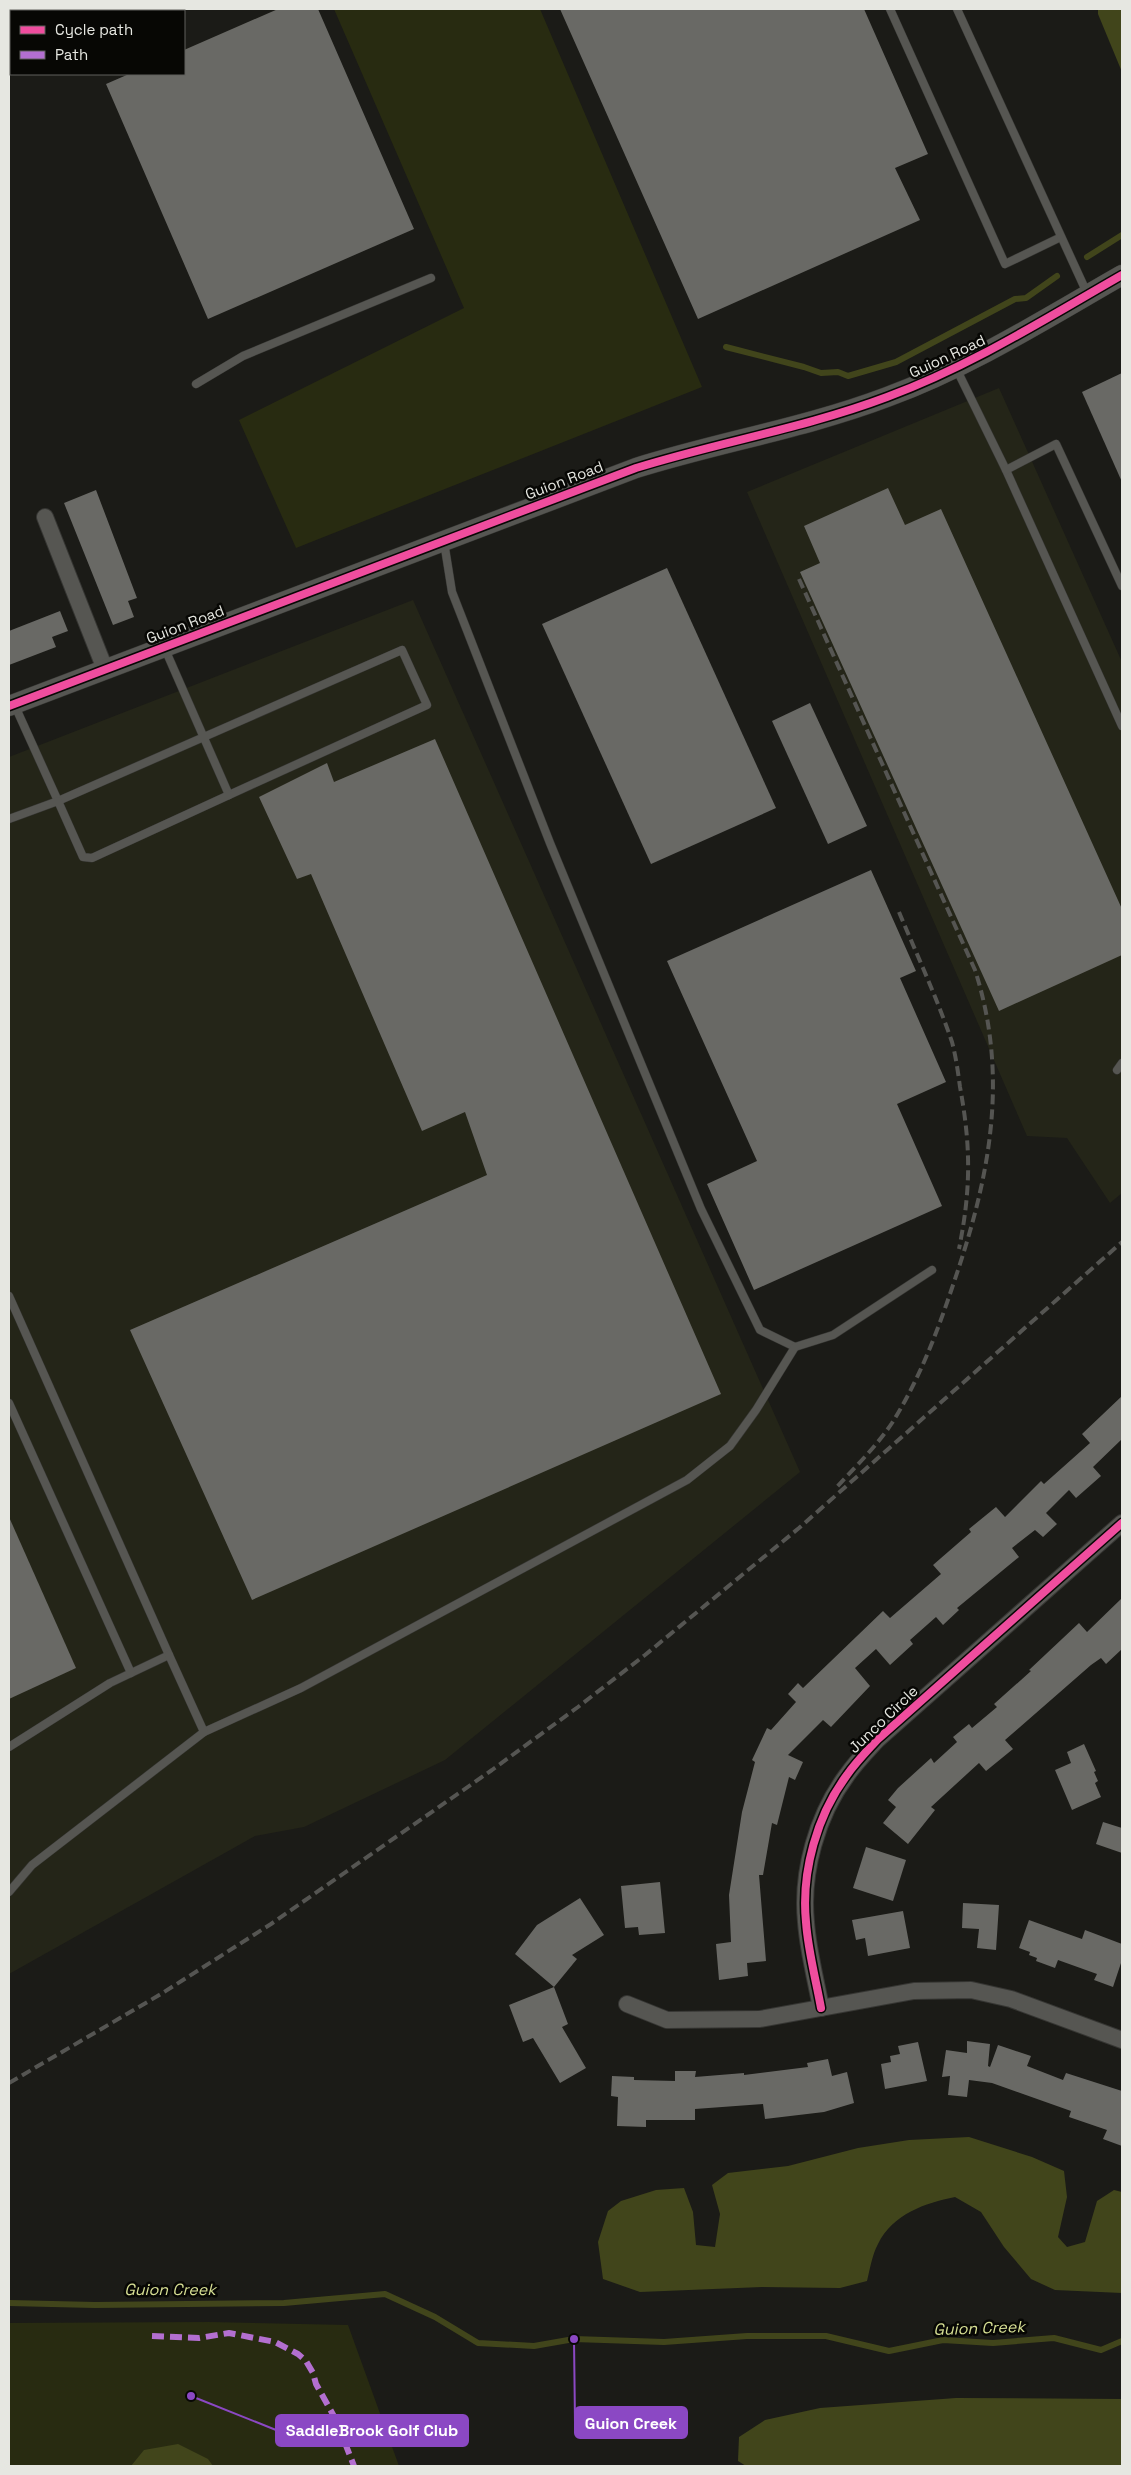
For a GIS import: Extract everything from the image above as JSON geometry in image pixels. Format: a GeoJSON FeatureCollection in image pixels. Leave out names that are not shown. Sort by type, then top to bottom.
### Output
{"type":"FeatureCollection","features":[{"type":"Feature","properties":{"kind":"street","name":"Guion Road"},"geometry":{"type":"LineString","coordinates":[[12,705],[636,468],[699,449],[852,410],[914,387],[998,347],[1122,275]]}},
{"type":"Feature","properties":{"kind":"street"},"geometry":{"type":"LineString","coordinates":[[45,517],[105,669]]}},
{"type":"Feature","properties":{"kind":"street","name":"Junco Circle"},"geometry":{"type":"LineString","coordinates":[[821,2008],[806,1921],[808,1872],[821,1824],[837,1791],[848,1774],[877,1740],[1122,1523]]}},
{"type":"Feature","properties":{"kind":"street"},"geometry":{"type":"LineString","coordinates":[[628,2004],[667,2020],[760,2019],[914,1991],[971,1990],[1011,1999],[1122,2040]]}},
{"type":"Feature","properties":{"kind":"lane"},"geometry":{"type":"LineString","coordinates":[[890,9],[1005,264],[1061,237]]}},
{"type":"Feature","properties":{"kind":"lane"},"geometry":{"type":"LineString","coordinates":[[957,9],[1088,295]]}},
{"type":"Feature","properties":{"kind":"lane"},"geometry":{"type":"LineString","coordinates":[[196,384],[243,356],[431,278]]}},
{"type":"Feature","properties":{"kind":"lane"},"geometry":{"type":"LineString","coordinates":[[956,368],[1006,470],[1122,726]]}},
{"type":"Feature","properties":{"kind":"lane"},"geometry":{"type":"LineString","coordinates":[[1006,470],[1056,444],[1122,586]]}},
{"type":"Feature","properties":{"kind":"lane"},"geometry":{"type":"LineString","coordinates":[[444,540],[452,592],[550,843],[701,1210],[760,1330],[795,1347]]}},
{"type":"Feature","properties":{"kind":"lane"},"geometry":{"type":"LineString","coordinates":[[164,647],[205,737],[229,796]]}},
{"type":"Feature","properties":{"kind":"lane"},"geometry":{"type":"LineString","coordinates":[[9,819],[58,801],[402,650],[427,704],[92,858],[83,857],[58,801],[12,705]]}},
{"type":"Feature","properties":{"kind":"lane"},"geometry":{"type":"LineString","coordinates":[[9,1892],[32,1865],[204,1732],[301,1688],[687,1480],[730,1446],[756,1410],[795,1347],[834,1335],[932,1270]]}},
{"type":"Feature","properties":{"kind":"lane"},"geometry":{"type":"LineString","coordinates":[[9,1296],[204,1732]]}},
{"type":"Feature","properties":{"kind":"lane"},"geometry":{"type":"LineString","coordinates":[[9,1403],[131,1674]]}},
{"type":"Feature","properties":{"kind":"lane"},"geometry":{"type":"LineString","coordinates":[[9,1747],[110,1683],[169,1655]]}},
{"type":"Feature","properties":{"kind":"shaded area"},"geometry":{"type":"Polygon","coordinates":[[[334,9],[540,9],[702,387],[296,548],[239,420],[464,308],[334,9]]]}},
{"type":"Feature","properties":{"kind":"shaded area"},"geometry":{"type":"Polygon","coordinates":[[[1098,9],[1122,9],[1122,72],[1098,14],[1098,9]]]}},
{"type":"Feature","properties":{"kind":"shaded area"},"geometry":{"type":"Polygon","coordinates":[[[999,388],[1122,662],[1122,1193],[1110,1203],[1067,1138],[1027,1136],[747,492],[999,388]]]}},
{"type":"Feature","properties":{"kind":"shaded area"},"geometry":{"type":"Polygon","coordinates":[[[413,600],[800,1472],[445,1760],[304,1827],[255,1836],[9,1974],[9,757],[413,600]]]}},
{"type":"Feature","properties":{"kind":"shaded area"},"geometry":{"type":"Polygon","coordinates":[[[969,2137],[1032,2157],[1064,2171],[1067,2197],[1058,2237],[1067,2247],[1085,2242],[1097,2201],[1114,2190],[1122,2192],[1122,2293],[1055,2290],[1031,2279],[1004,2247],[981,2212],[955,2197],[921,2207],[892,2225],[878,2244],[867,2281],[840,2288],[762,2287],[640,2292],[603,2279],[598,2242],[608,2211],[621,2201],[656,2190],[684,2188],[693,2212],[696,2245],[715,2247],[720,2214],[712,2185],[728,2173],[788,2166],[858,2148],[909,2140],[969,2137]]]}},
{"type":"Feature","properties":{"kind":"shaded area"},"geometry":{"type":"Polygon","coordinates":[[[209,2322],[348,2325],[399,2466],[9,2466],[9,2323],[209,2322]]]}},
{"type":"Feature","properties":{"kind":"shaded area"},"geometry":{"type":"Polygon","coordinates":[[[956,2398],[1122,2399],[1122,2466],[746,2466],[738,2461],[739,2437],[765,2420],[820,2408],[956,2398]]]}},
{"type":"Feature","properties":{"kind":"shaded area"},"geometry":{"type":"Polygon","coordinates":[[[178,2444],[208,2459],[213,2466],[131,2466],[144,2450],[178,2444]]]}},
{"type":"Feature","properties":{"kind":"building"},"geometry":{"type":"Polygon","coordinates":[[[278,9],[318,9],[414,229],[208,319],[106,84],[127,75],[185,75],[185,50],[278,9]]]}},
{"type":"Feature","properties":{"kind":"building"},"geometry":{"type":"Polygon","coordinates":[[[560,9],[864,9],[928,154],[895,168],[920,220],[698,319],[560,9]]]}},
{"type":"Feature","properties":{"kind":"building"},"geometry":{"type":"Polygon","coordinates":[[[1122,373],[1122,482],[1082,392],[1122,373]]]}},
{"type":"Feature","properties":{"kind":"building"},"geometry":{"type":"Polygon","coordinates":[[[888,488],[905,525],[941,509],[1122,909],[1122,955],[999,1011],[800,572],[820,563],[804,526],[888,488]]]}},
{"type":"Feature","properties":{"kind":"building"},"geometry":{"type":"Polygon","coordinates":[[[96,490],[137,598],[128,601],[134,617],[113,625],[64,503],[96,490]]]}},
{"type":"Feature","properties":{"kind":"building"},"geometry":{"type":"Polygon","coordinates":[[[667,568],[776,808],[651,864],[542,624],[667,568]]]}},
{"type":"Feature","properties":{"kind":"building"},"geometry":{"type":"Polygon","coordinates":[[[60,611],[68,631],[52,637],[56,647],[9,665],[9,631],[60,611]]]}},
{"type":"Feature","properties":{"kind":"building"},"geometry":{"type":"Polygon","coordinates":[[[810,703],[867,826],[828,844],[772,721],[810,703]]]}},
{"type":"Feature","properties":{"kind":"building"},"geometry":{"type":"Polygon","coordinates":[[[435,739],[721,1394],[252,1600],[130,1330],[487,1175],[465,1112],[422,1131],[311,874],[297,879],[259,797],[327,763],[334,782],[435,739]]]}},
{"type":"Feature","properties":{"kind":"building"},"geometry":{"type":"Polygon","coordinates":[[[871,870],[916,971],[900,978],[946,1082],[897,1104],[942,1206],[754,1290],[707,1184],[757,1161],[667,961],[871,870]]]}},
{"type":"Feature","properties":{"kind":"building"},"geometry":{"type":"Polygon","coordinates":[[[1122,1396],[1122,1439],[1093,1467],[1101,1476],[1076,1498],[1069,1490],[1046,1513],[1057,1524],[1043,1537],[1035,1530],[1012,1548],[1019,1557],[957,1608],[959,1610],[943,1625],[936,1617],[910,1640],[913,1644],[890,1665],[876,1649],[855,1668],[870,1686],[831,1727],[823,1720],[788,1755],[803,1762],[795,1780],[789,1777],[777,1825],[772,1823],[763,1875],[759,1875],[766,1961],[747,1963],[748,1976],[719,1980],[716,1944],[731,1942],[729,1895],[742,1812],[755,1762],[752,1760],[767,1728],[771,1730],[796,1702],[788,1694],[798,1683],[803,1688],[883,1611],[890,1618],[941,1574],[933,1565],[971,1532],[969,1529],[996,1507],[1005,1517],[1041,1481],[1044,1484],[1090,1443],[1082,1434],[1122,1396]]]}},
{"type":"Feature","properties":{"kind":"building"},"geometry":{"type":"Polygon","coordinates":[[[9,1517],[76,1668],[9,1699],[9,1517]]]}},
{"type":"Feature","properties":{"kind":"building"},"geometry":{"type":"Polygon","coordinates":[[[1122,1598],[1122,1649],[1106,1664],[1101,1658],[1091,1665],[1005,1740],[1013,1749],[986,1771],[979,1763],[931,1807],[935,1810],[908,1844],[883,1823],[896,1807],[888,1800],[898,1788],[931,1758],[934,1763],[957,1742],[953,1737],[969,1724],[972,1728],[997,1707],[994,1704],[1031,1671],[1029,1670],[1079,1623],[1087,1632],[1122,1598]]]}},
{"type":"Feature","properties":{"kind":"building"},"geometry":{"type":"Polygon","coordinates":[[[1084,1744],[1096,1771],[1094,1772],[1098,1781],[1095,1783],[1101,1797],[1072,1810],[1055,1770],[1071,1763],[1067,1752],[1084,1744]]]}},
{"type":"Feature","properties":{"kind":"building"},"geometry":{"type":"Polygon","coordinates":[[[1103,1822],[1122,1828],[1122,1853],[1096,1844],[1103,1822]]]}},
{"type":"Feature","properties":{"kind":"building"},"geometry":{"type":"Polygon","coordinates":[[[866,1847],[906,1860],[893,1901],[853,1888],[866,1847]]]}},
{"type":"Feature","properties":{"kind":"building"},"geometry":{"type":"Polygon","coordinates":[[[660,1882],[665,1933],[639,1935],[638,1927],[625,1928],[621,1886],[660,1882]]]}},
{"type":"Feature","properties":{"kind":"building"},"geometry":{"type":"Polygon","coordinates":[[[580,1898],[604,1935],[572,1955],[577,1959],[554,1987],[515,1954],[537,1925],[580,1898]]]}},
{"type":"Feature","properties":{"kind":"building"},"geometry":{"type":"Polygon","coordinates":[[[963,1903],[999,1905],[996,1950],[977,1948],[979,1929],[962,1928],[963,1903]]]}},
{"type":"Feature","properties":{"kind":"building"},"geometry":{"type":"Polygon","coordinates":[[[903,1911],[910,1948],[868,1956],[865,1938],[856,1940],[852,1920],[903,1911]]]}},
{"type":"Feature","properties":{"kind":"building"},"geometry":{"type":"Polygon","coordinates":[[[1029,1920],[1082,1939],[1085,1930],[1122,1944],[1122,1960],[1113,1987],[1094,1980],[1097,1974],[1058,1960],[1055,1968],[1036,1961],[1037,1958],[1029,1955],[1030,1952],[1019,1948],[1029,1920]]]}},
{"type":"Feature","properties":{"kind":"building"},"geometry":{"type":"Polygon","coordinates":[[[554,1987],[568,2024],[562,2027],[586,2068],[560,2083],[533,2038],[523,2042],[509,2005],[554,1987]]]}},
{"type":"Feature","properties":{"kind":"building"},"geometry":{"type":"Polygon","coordinates":[[[967,2041],[990,2044],[988,2066],[990,2067],[998,2045],[1031,2056],[1027,2066],[1063,2080],[1066,2073],[1122,2091],[1122,2146],[1103,2139],[1107,2130],[1069,2117],[1071,2111],[992,2083],[969,2080],[967,2097],[948,2095],[950,2076],[942,2077],[946,2050],[967,2053],[967,2041]]]}},
{"type":"Feature","properties":{"kind":"building"},"geometry":{"type":"Polygon","coordinates":[[[918,2042],[927,2081],[885,2089],[881,2064],[891,2062],[890,2056],[900,2054],[898,2046],[918,2042]]]}},
{"type":"Feature","properties":{"kind":"building"},"geometry":{"type":"Polygon","coordinates":[[[828,2059],[832,2076],[847,2072],[854,2103],[824,2112],[765,2119],[763,2104],[695,2109],[695,2120],[646,2120],[646,2127],[617,2126],[618,2097],[611,2096],[612,2076],[634,2077],[634,2080],[675,2081],[675,2071],[696,2071],[695,2077],[744,2073],[744,2075],[808,2067],[807,2063],[828,2059]]]}},
{"type":"Feature","properties":{"kind":"waterway"},"geometry":{"type":"LineString","coordinates":[[1087,257],[1122,235]]}},
{"type":"Feature","properties":{"kind":"waterway"},"geometry":{"type":"LineString","coordinates":[[726,347],[821,373],[838,372],[848,376],[896,362],[1015,299],[1026,298],[1057,276]]}},
{"type":"Feature","properties":{"kind":"waterway","name":"Guion Creek"},"geometry":{"type":"LineString","coordinates":[[9,2303],[95,2305],[284,2303],[385,2294],[435,2317],[478,2343],[534,2346],[574,2339],[664,2342],[747,2336],[826,2336],[889,2351],[943,2340],[993,2343],[1054,2338],[1101,2350],[1122,2341]]}},
{"type":"Feature","properties":{"kind":"railway"},"geometry":{"type":"LineString","coordinates":[[799,579],[975,970],[986,1011],[991,1050],[993,1090],[991,1129],[977,1207],[966,1246],[934,1338],[919,1373],[892,1423],[872,1449],[835,1489]]}},
{"type":"Feature","properties":{"kind":"railway"},"geometry":{"type":"LineString","coordinates":[[899,912],[940,1009],[956,1059],[968,1149],[966,1207],[959,1249]]}},
{"type":"Feature","properties":{"kind":"railway"},"geometry":{"type":"LineString","coordinates":[[9,2083],[161,1994],[271,1924],[492,1770],[578,1707],[645,1655],[799,1528],[1122,1242]]}},
{"type":"Feature","properties":{"kind":"marked path"},"geometry":{"type":"LineString","coordinates":[[152,2336],[199,2338],[229,2333],[275,2342],[298,2354],[306,2361],[313,2373],[316,2384],[336,2420],[354,2466]]}},
{"type":"Feature","properties":{"kind":"cycle path"},"geometry":{"type":"LineString","coordinates":[[9,706],[636,468],[825,418],[918,385],[1036,325],[1122,275]]}},
{"type":"Feature","properties":{"kind":"cycle path"},"geometry":{"type":"LineString","coordinates":[[821,2008],[807,1933],[806,1884],[813,1845],[827,1808],[836,1791],[854,1766],[877,1740],[1122,1523]]}},
{"type":"Feature","properties":{"kind":"place","name":"Guion Creek"},"geometry":{"type":"Point","coordinates":[574,2339]}},
{"type":"Feature","properties":{"kind":"place","name":"SaddleBrook Golf Club"},"geometry":{"type":"Point","coordinates":[191,2396]}}]}
